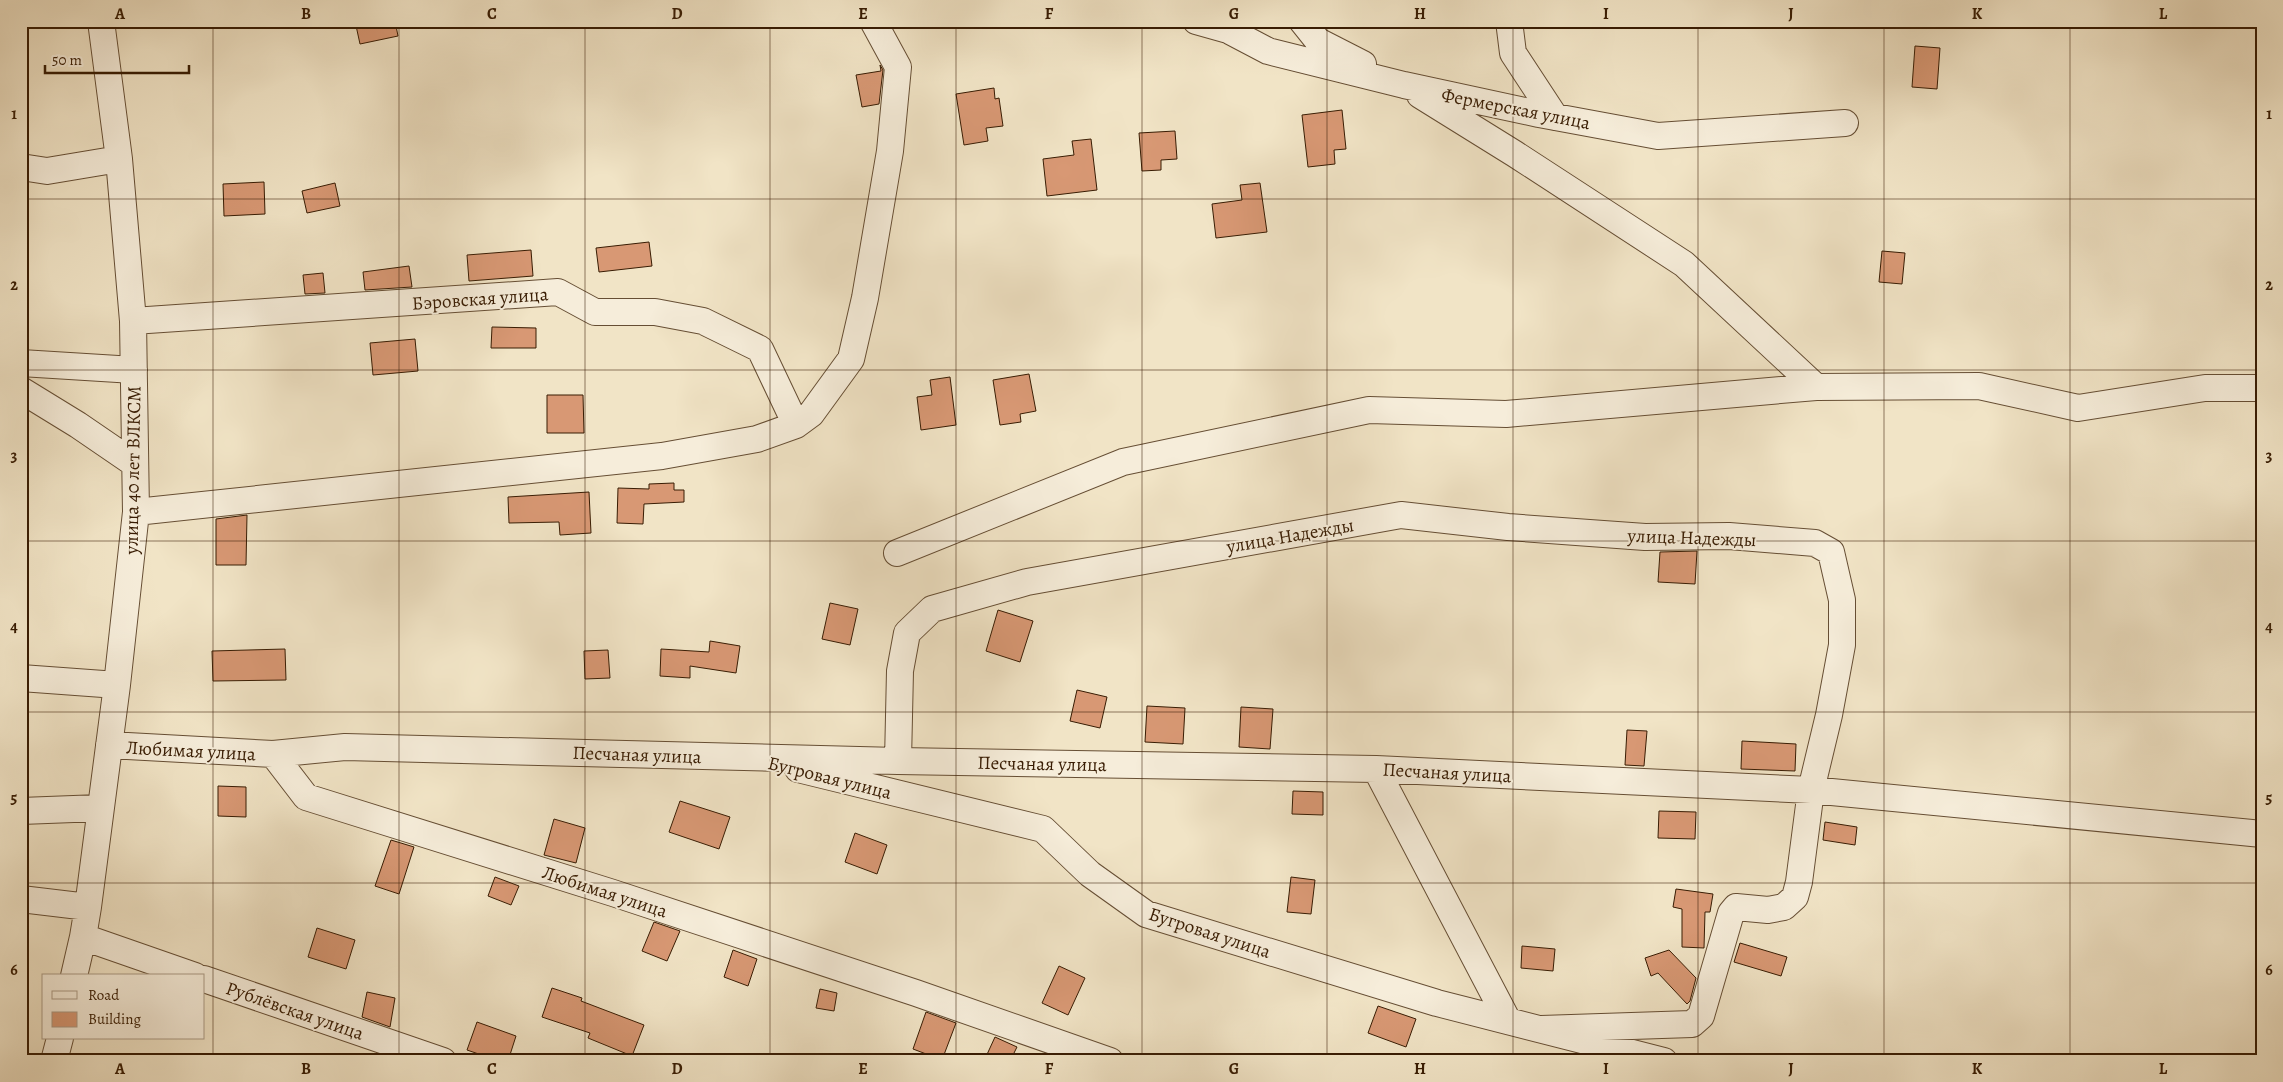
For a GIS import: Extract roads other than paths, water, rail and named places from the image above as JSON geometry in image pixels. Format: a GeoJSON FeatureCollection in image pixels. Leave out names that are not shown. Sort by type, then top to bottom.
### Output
{"type":"FeatureCollection","features":[{"type":"Feature","properties":{"kind":"street","name":"улица 40 лет ВЛКСМ"},"geometry":{"type":"LineString","coordinates":[[75,974],[84,938],[117,685],[136,512],[133,322],[119,159],[101,21]]}},
{"type":"Feature","properties":{"kind":"street"},"geometry":{"type":"LineString","coordinates":[[136,512],[662,456],[756,439],[796,425],[811,414],[852,359],[865,298],[890,151],[898,66],[874,21]]}},
{"type":"Feature","properties":{"kind":"street","name":"Фермерская улица"},"geometry":{"type":"LineString","coordinates":[[1196,21],[1228,30],[1268,51],[1404,85],[1555,117],[1658,136],[1845,123]]}},
{"type":"Feature","properties":{"kind":"street"},"geometry":{"type":"LineString","coordinates":[[1302,21],[1318,41],[1404,85],[1515,154],[1684,264],[1816,387]]}},
{"type":"Feature","properties":{"kind":"street"},"geometry":{"type":"LineString","coordinates":[[1509,21],[1513,53],[1555,117]]}},
{"type":"Feature","properties":{"kind":"street"},"geometry":{"type":"LineString","coordinates":[[21,167],[47,171],[119,159]]}},
{"type":"Feature","properties":{"kind":"street","name":"Бэровская улица"},"geometry":{"type":"LineString","coordinates":[[133,322],[558,292],[595,312],[654,312],[703,321],[760,348],[796,425]]}},
{"type":"Feature","properties":{"kind":"street"},"geometry":{"type":"LineString","coordinates":[[21,363],[134,370]]}},
{"type":"Feature","properties":{"kind":"street"},"geometry":{"type":"LineString","coordinates":[[897,553],[1123,462],[1369,410],[1506,414],[1816,387],[1979,386],[2078,408],[2205,388],[2262,388]]}},
{"type":"Feature","properties":{"kind":"street"},"geometry":{"type":"LineString","coordinates":[[21,390],[78,425],[135,464]]}},
{"type":"Feature","properties":{"kind":"street","name":"улица Надежды"},"geometry":{"type":"LineString","coordinates":[[898,760],[900,671],[907,633],[932,610],[1027,582],[1401,515],[1508,527],[1645,536],[1728,536],[1815,543],[1831,552],[1842,600],[1842,646],[1829,715],[1811,790]]}},
{"type":"Feature","properties":{"kind":"street"},"geometry":{"type":"LineString","coordinates":[[21,678],[117,685]]}},
{"type":"Feature","properties":{"kind":"street","name":"Любимая улица"},"geometry":{"type":"LineString","coordinates":[[109,745],[273,754],[306,797],[604,890],[906,990],[1110,1061]]}},
{"type":"Feature","properties":{"kind":"street","name":"Песчаная улица"},"geometry":{"type":"LineString","coordinates":[[273,754],[345,747],[1376,769],[1811,790],[2262,834]]}},
{"type":"Feature","properties":{"kind":"street","name":"Бугровая улица"},"geometry":{"type":"LineString","coordinates":[[751,757],[1043,829],[1090,874],[1146,914],[1428,1000],[1664,1061]]}},
{"type":"Feature","properties":{"kind":"street"},"geometry":{"type":"LineString","coordinates":[[1376,769],[1508,1021]]}},
{"type":"Feature","properties":{"kind":"street"},"geometry":{"type":"LineString","coordinates":[[1541,1029],[1692,1024],[1700,1016],[1731,913],[1736,906],[1768,910],[1784,907],[1795,897],[1799,882],[1811,790]]}},
{"type":"Feature","properties":{"kind":"street"},"geometry":{"type":"LineString","coordinates":[[21,811],[100,808]]}},
{"type":"Feature","properties":{"kind":"street"},"geometry":{"type":"LineString","coordinates":[[21,900],[88,906]]}},
{"type":"Feature","properties":{"kind":"street"},"geometry":{"type":"LineString","coordinates":[[84,938],[189,974]]}},
{"type":"Feature","properties":{"kind":"street","name":"Рублёвская улица"},"geometry":{"type":"LineString","coordinates":[[205,979],[443,1061]]}},
{"type":"Feature","properties":{"kind":"street"},"geometry":{"type":"LineString","coordinates":[[54,1061],[59,1040]]}}]}
